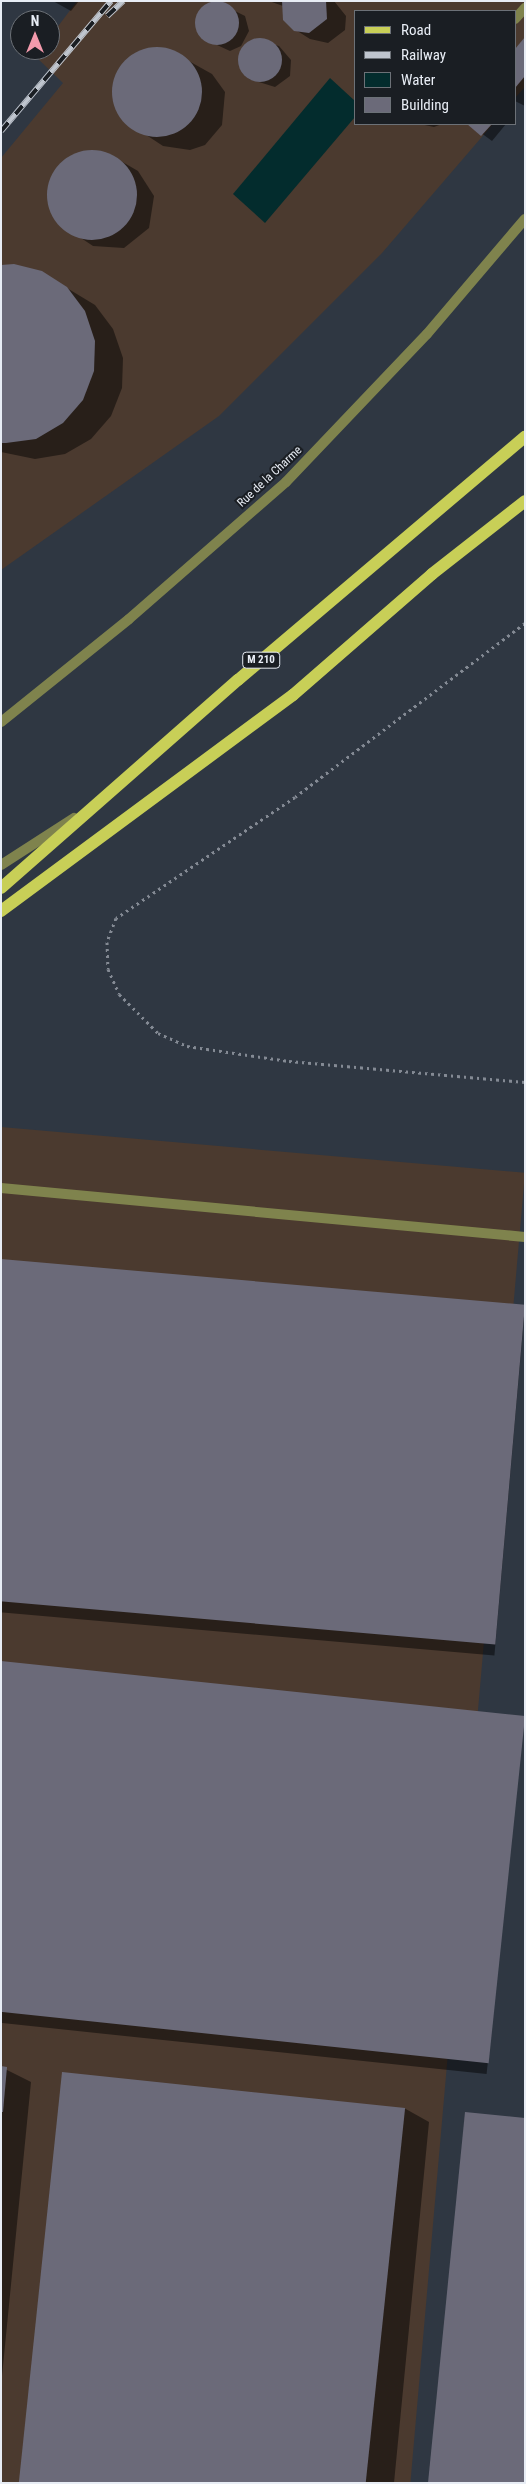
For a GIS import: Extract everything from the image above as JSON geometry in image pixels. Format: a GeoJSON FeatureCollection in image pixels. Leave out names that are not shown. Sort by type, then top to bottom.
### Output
{"type":"FeatureCollection","features":[{"type":"Feature","properties":{"kind":"main road","name":"M 210"},"geometry":{"type":"LineString","coordinates":[[1,888],[92,806],[525,437]]}},
{"type":"Feature","properties":{"kind":"main road"},"geometry":{"type":"LineString","coordinates":[[1,912],[292,695],[432,574],[525,501]]}},
{"type":"Feature","properties":{"kind":"street"},"geometry":{"type":"LineString","coordinates":[[516,18],[525,8]]}},
{"type":"Feature","properties":{"kind":"street","name":"Rue de la Charme"},"geometry":{"type":"LineString","coordinates":[[1,722],[129,619],[286,482],[427,334],[525,219]]}},
{"type":"Feature","properties":{"kind":"street"},"geometry":{"type":"LineString","coordinates":[[1,865],[92,806]]}},
{"type":"Feature","properties":{"kind":"street"},"geometry":{"type":"LineString","coordinates":[[1,1188],[525,1236]]}},
{"type":"Feature","properties":{"kind":"path"},"geometry":{"type":"LineString","coordinates":[[525,623],[287,802],[116,918],[107,942],[108,969],[119,994],[158,1033],[187,1046],[290,1061],[525,1082]]}},
{"type":"Feature","properties":{"kind":"shaded area"},"geometry":{"type":"Polygon","coordinates":[[[77,1],[525,1],[525,87],[516,97],[516,10],[354,10],[354,125],[492,125],[382,253],[219,416],[1,570],[1,158],[63,83],[39,60],[60,60],[60,24],[77,1]]]}},
{"type":"Feature","properties":{"kind":"shaded area"},"geometry":{"type":"Polygon","coordinates":[[[1,1127],[525,1173],[410,2483],[1,2483],[1,1127]]]}},
{"type":"Feature","properties":{"kind":"water"},"geometry":{"type":"Polygon","coordinates":[[[330,78],[354,100],[354,118],[265,223],[233,194],[330,78]]]}},
{"type":"Feature","properties":{"kind":"building"},"geometry":{"type":"Polygon","coordinates":[[[221,1],[233,7],[238,14],[238,32],[233,39],[226,44],[213,45],[205,42],[198,35],[195,19],[198,11],[205,4],[221,1]]]}},
{"type":"Feature","properties":{"kind":"building"},"geometry":{"type":"Polygon","coordinates":[[[282,1],[326,1],[327,19],[309,33],[294,31],[283,20],[282,1]]]}},
{"type":"Feature","properties":{"kind":"building"},"geometry":{"type":"Polygon","coordinates":[[[525,37],[525,76],[516,87],[516,48],[525,37]]]}},
{"type":"Feature","properties":{"kind":"building"},"geometry":{"type":"Polygon","coordinates":[[[264,38],[276,44],[281,51],[281,69],[276,76],[269,81],[256,82],[248,79],[241,72],[238,56],[241,48],[248,41],[264,38]]]}},
{"type":"Feature","properties":{"kind":"building"},"geometry":{"type":"Polygon","coordinates":[[[157,47],[174,50],[189,60],[199,75],[202,92],[199,109],[189,124],[174,134],[157,137],[140,134],[125,124],[115,109],[112,92],[115,75],[125,60],[140,50],[157,47]]]}},
{"type":"Feature","properties":{"kind":"building"},"geometry":{"type":"Polygon","coordinates":[[[468,125],[491,125],[481,136],[468,125]]]}},
{"type":"Feature","properties":{"kind":"building"},"geometry":{"type":"Polygon","coordinates":[[[92,150],[109,154],[124,163],[133,178],[137,195],[133,212],[124,227],[109,236],[92,240],[75,236],[60,227],[51,212],[47,195],[51,178],[60,163],[75,154],[92,150]]]}},
{"type":"Feature","properties":{"kind":"building"},"geometry":{"type":"Polygon","coordinates":[[[14,264],[42,271],[67,287],[85,311],[95,341],[94,371],[83,400],[63,423],[36,439],[1,443],[1,265],[14,264]]]}},
{"type":"Feature","properties":{"kind":"building"},"geometry":{"type":"Polygon","coordinates":[[[1,1259],[525,1305],[495,1645],[1,1601],[1,1259]]]}},
{"type":"Feature","properties":{"kind":"building"},"geometry":{"type":"Polygon","coordinates":[[[1,1661],[525,1716],[489,2063],[1,2012],[1,1661]]]}},
{"type":"Feature","properties":{"kind":"building"},"geometry":{"type":"Polygon","coordinates":[[[1,2066],[7,2067],[3,2112],[1,2112],[1,2066]]]}},
{"type":"Feature","properties":{"kind":"building"},"geometry":{"type":"Polygon","coordinates":[[[62,2072],[405,2108],[366,2483],[19,2483],[62,2072]]]}},
{"type":"Feature","properties":{"kind":"building"},"geometry":{"type":"Polygon","coordinates":[[[465,2112],[525,2118],[525,2483],[428,2483],[465,2112]]]}},
{"type":"Feature","properties":{"kind":"railway"},"geometry":{"type":"LineString","coordinates":[[1,131],[111,1]]}},
{"type":"Feature","properties":{"kind":"railway"},"geometry":{"type":"LineString","coordinates":[[107,16],[123,1]]}}]}
